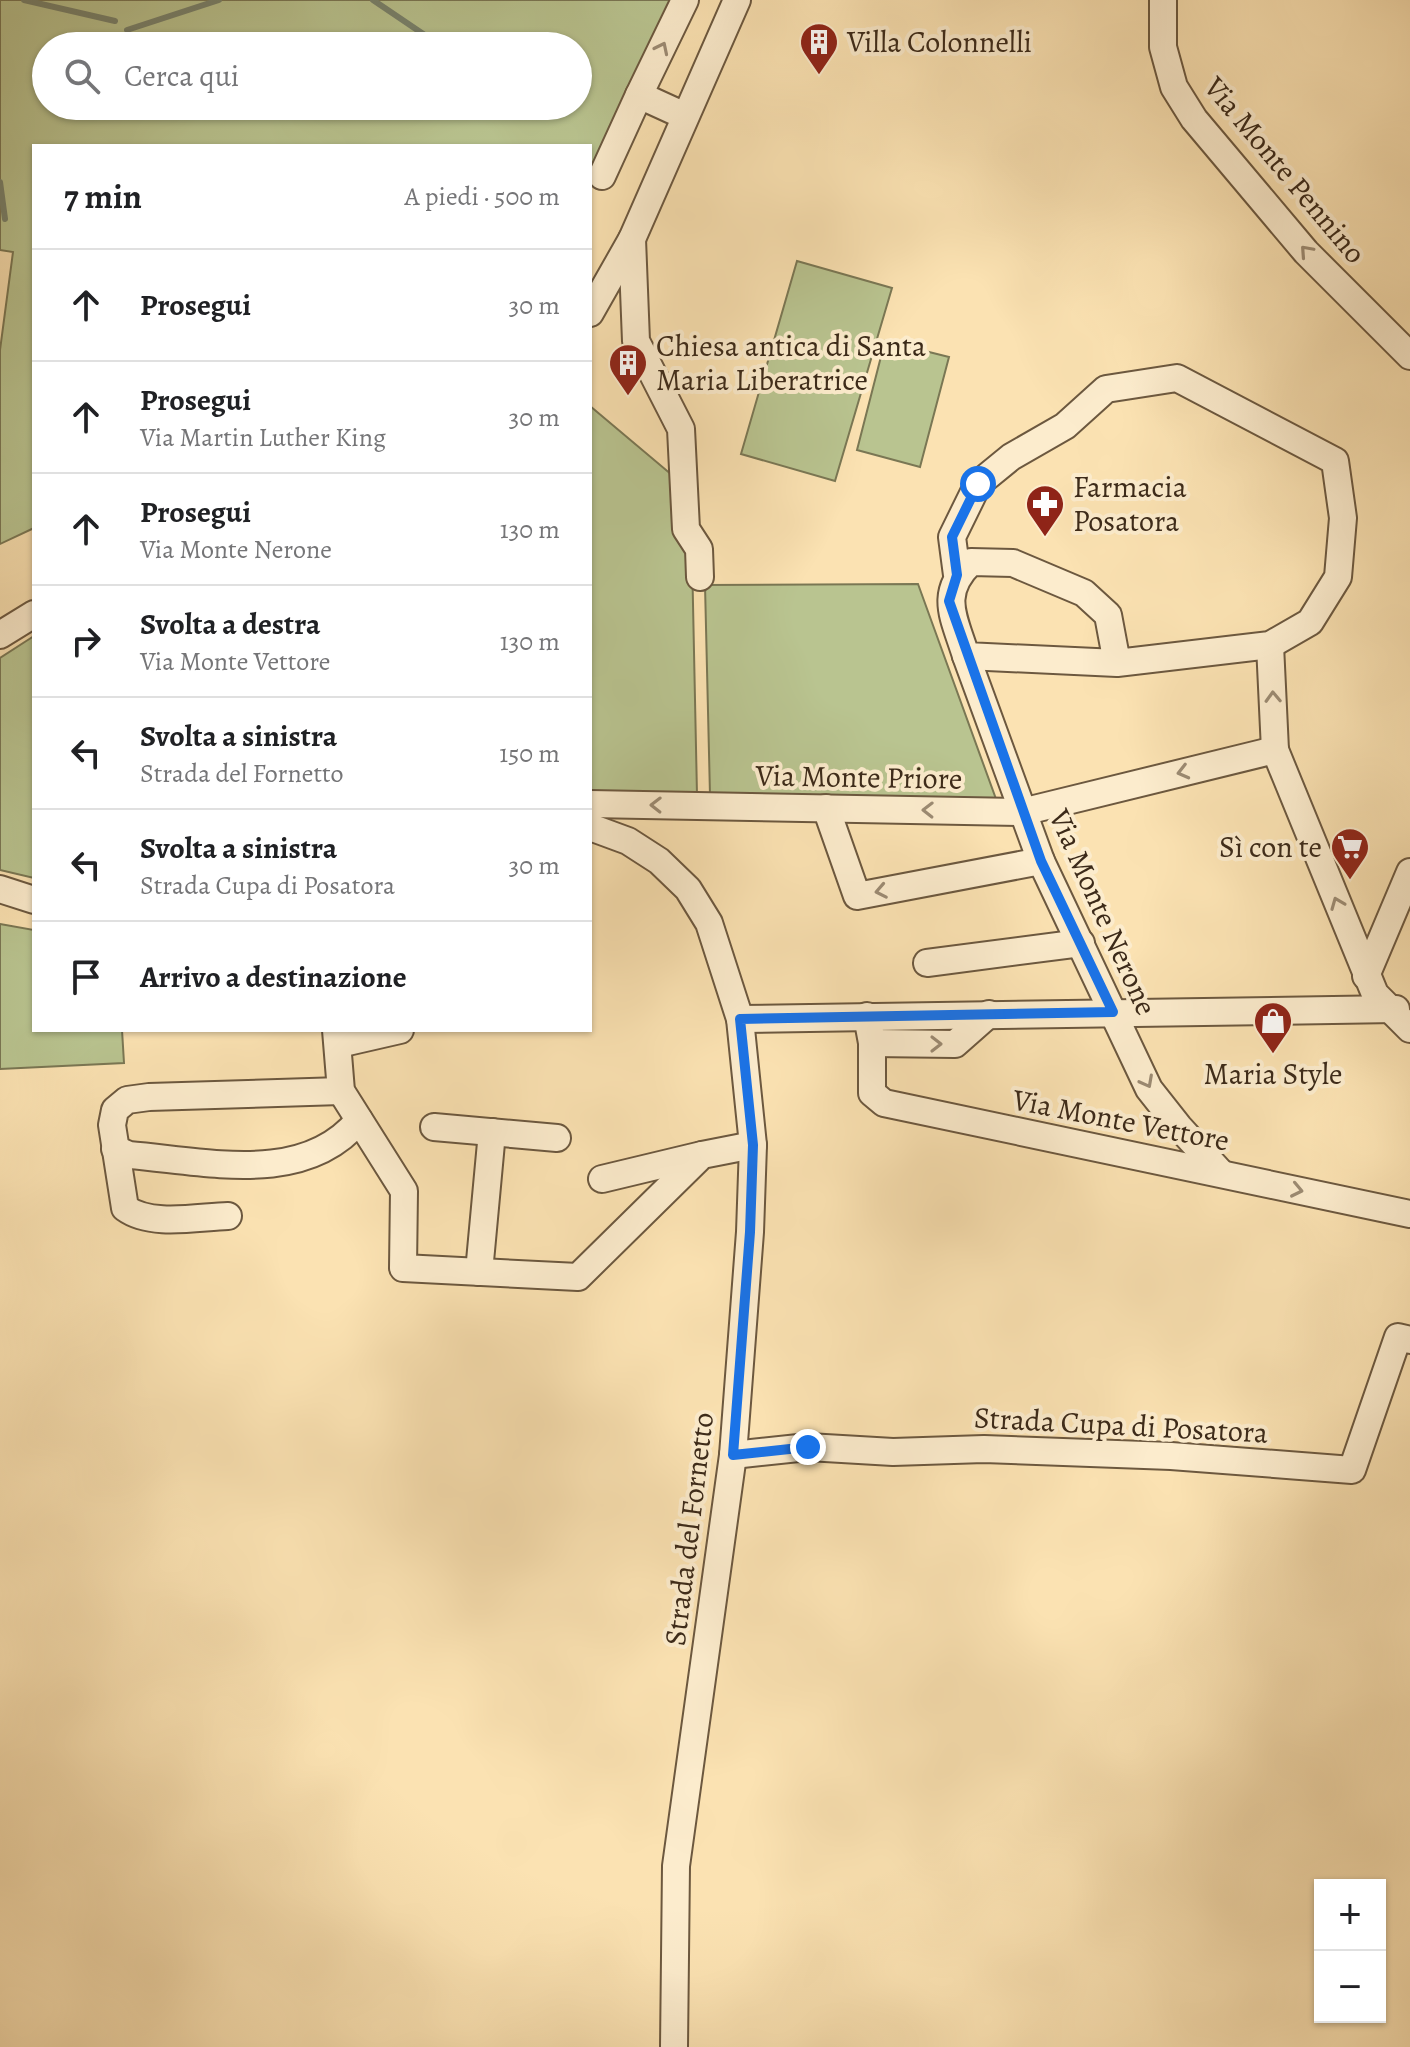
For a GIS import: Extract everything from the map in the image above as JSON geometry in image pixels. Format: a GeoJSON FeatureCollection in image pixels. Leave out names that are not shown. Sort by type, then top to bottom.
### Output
{"type":"FeatureCollection","features":[{"type":"Feature","properties":{"kind":"street"},"geometry":{"type":"LineString","coordinates":[[602,176],[685,0]]}},
{"type":"Feature","properties":{"kind":"street"},"geometry":{"type":"LineString","coordinates":[[592,309],[632,239],[737,0]]}},
{"type":"Feature","properties":{"kind":"street","name":"Via Monte Pennino"},"geometry":{"type":"LineString","coordinates":[[1165,4],[1163,47],[1174,87],[1194,119],[1306,252],[1410,356]]}},
{"type":"Feature","properties":{"kind":"street"},"geometry":{"type":"LineString","coordinates":[[639,95],[685,116]]}},
{"type":"Feature","properties":{"kind":"street"},"geometry":{"type":"LineString","coordinates":[[632,239],[636,341],[681,429],[686,529],[699,549],[700,577]]}},
{"type":"Feature","properties":{"kind":"street","name":"Via Monte Nerone"},"geometry":{"type":"LineString","coordinates":[[1221,1173],[1149,1089],[1041,861],[949,601],[957,575],[952,537],[978,484],[1011,457],[1065,426],[1106,389],[1152,385],[1177,378],[1335,461],[1343,518],[1338,577],[1310,622],[1270,645]]}},
{"type":"Feature","properties":{"kind":"street"},"geometry":{"type":"LineString","coordinates":[[957,575],[971,562],[1013,563],[1084,593],[1108,615],[1116,653]]}},
{"type":"Feature","properties":{"kind":"street"},"geometry":{"type":"LineString","coordinates":[[0,635],[32,615]]}},
{"type":"Feature","properties":{"kind":"street"},"geometry":{"type":"LineString","coordinates":[[966,656],[1116,653],[1270,645],[1275,750],[1366,976],[1398,1009],[1410,1029]]}},
{"type":"Feature","properties":{"kind":"street","name":"Via Monte Priore"},"geometry":{"type":"LineString","coordinates":[[592,804],[1022,812],[1275,750]]}},
{"type":"Feature","properties":{"kind":"street"},"geometry":{"type":"LineString","coordinates":[[826,808],[857,896],[1041,861]]}},
{"type":"Feature","properties":{"kind":"street","name":"Strada del Fornetto"},"geometry":{"type":"LineString","coordinates":[[592,828],[628,841],[659,861],[688,889],[709,923],[740,1019],[753,1145],[750,1232],[733,1455],[676,1866],[674,2047]]}},
{"type":"Feature","properties":{"kind":"street"},"geometry":{"type":"LineString","coordinates":[[1366,976],[1410,872]]}},
{"type":"Feature","properties":{"kind":"street"},"geometry":{"type":"LineString","coordinates":[[0,889],[32,899]]}},
{"type":"Feature","properties":{"kind":"street"},"geometry":{"type":"LineString","coordinates":[[927,963],[1081,943]]}},
{"type":"Feature","properties":{"kind":"street"},"geometry":{"type":"LineString","coordinates":[[740,1019],[1398,1009]]}},
{"type":"Feature","properties":{"kind":"street"},"geometry":{"type":"LineString","coordinates":[[872,1043],[955,1044],[989,1014]]}},
{"type":"Feature","properties":{"kind":"street","name":"Via Monte Vettore"},"geometry":{"type":"LineString","coordinates":[[867,1016],[872,1043],[872,1093],[884,1103],[1410,1214]]}},
{"type":"Feature","properties":{"kind":"street"},"geometry":{"type":"LineString","coordinates":[[382,1032],[337,1037],[341,1091],[404,1191],[403,1268],[578,1277],[702,1155]]}},
{"type":"Feature","properties":{"kind":"street"},"geometry":{"type":"LineString","coordinates":[[228,1216],[136,1216],[125,1208],[112,1125],[115,1110],[127,1100],[341,1091]]}},
{"type":"Feature","properties":{"kind":"street"},"geometry":{"type":"LineString","coordinates":[[115,1149],[129,1155],[271,1164],[295,1161],[323,1151],[345,1137],[359,1120]]}},
{"type":"Feature","properties":{"kind":"street"},"geometry":{"type":"LineString","coordinates":[[434,1127],[557,1138]]}},
{"type":"Feature","properties":{"kind":"street"},"geometry":{"type":"LineString","coordinates":[[479,1272],[492,1132]]}},
{"type":"Feature","properties":{"kind":"street"},"geometry":{"type":"LineString","coordinates":[[602,1179],[753,1145]]}},
{"type":"Feature","properties":{"kind":"street","name":"Strada Cupa di Posatora"},"geometry":{"type":"LineString","coordinates":[[733,1455],[808,1447],[893,1452],[984,1449],[1171,1456],[1352,1470],[1398,1337],[1410,1340]]}},
{"type":"Feature","properties":{"kind":"green space"},"geometry":{"type":"Polygon","coordinates":[[[0,0],[675,0],[592,172],[592,144],[32,144],[32,529],[0,544],[0,350],[13,252],[0,250],[0,0]]]}},
{"type":"Feature","properties":{"kind":"green space"},"geometry":{"type":"Polygon","coordinates":[[[797,261],[892,288],[835,481],[741,454],[797,261]]]}},
{"type":"Feature","properties":{"kind":"green space"},"geometry":{"type":"Polygon","coordinates":[[[885,341],[949,357],[920,467],[857,450],[885,341]]]}},
{"type":"Feature","properties":{"kind":"green space"},"geometry":{"type":"Polygon","coordinates":[[[592,408],[672,475],[692,556],[697,795],[592,793],[592,408]]]}},
{"type":"Feature","properties":{"kind":"green space"},"geometry":{"type":"Polygon","coordinates":[[[918,584],[996,799],[710,795],[705,585],[918,584]]]}},
{"type":"Feature","properties":{"kind":"green space"},"geometry":{"type":"Polygon","coordinates":[[[32,637],[32,878],[0,870],[0,658],[32,637]]]}},
{"type":"Feature","properties":{"kind":"green space"},"geometry":{"type":"Polygon","coordinates":[[[0,924],[32,930],[32,1032],[122,1032],[124,1063],[0,1069],[0,924]]]}},
{"type":"Feature","properties":{"kind":"waterway"},"geometry":{"type":"LineString","coordinates":[[24,0],[115,21]]}},
{"type":"Feature","properties":{"kind":"waterway"},"geometry":{"type":"LineString","coordinates":[[127,30],[219,0]]}},
{"type":"Feature","properties":{"kind":"waterway"},"geometry":{"type":"LineString","coordinates":[[373,0],[420,32]]}},
{"type":"Feature","properties":{"kind":"waterway"},"geometry":{"type":"LineString","coordinates":[[0,182],[5,219]]}},
{"type":"Feature","properties":{"kind":"place","name":"Villa Colonnelli"},"geometry":{"type":"Point","coordinates":[819,76]}},
{"type":"Feature","properties":{"kind":"place","name":"Chiesa antica di Santa Maria Liberatrice"},"geometry":{"type":"Point","coordinates":[628,397]}},
{"type":"Feature","properties":{"kind":"place","name":"Farmacia Posatora"},"geometry":{"type":"Point","coordinates":[1045,538]}},
{"type":"Feature","properties":{"kind":"place","name":"Sì con te"},"geometry":{"type":"Point","coordinates":[1350,881]}},
{"type":"Feature","properties":{"kind":"place","name":"Maria Style"},"geometry":{"type":"Point","coordinates":[1273,1055]}},
{"type":"Feature","properties":{"kind":"route"},"geometry":{"type":"LineString","coordinates":[[808,1447],[733,1455],[750,1232],[753,1145],[740,1019],[1113,1012],[1041,861],[949,601],[957,575],[952,537],[978,484]]}}]}
